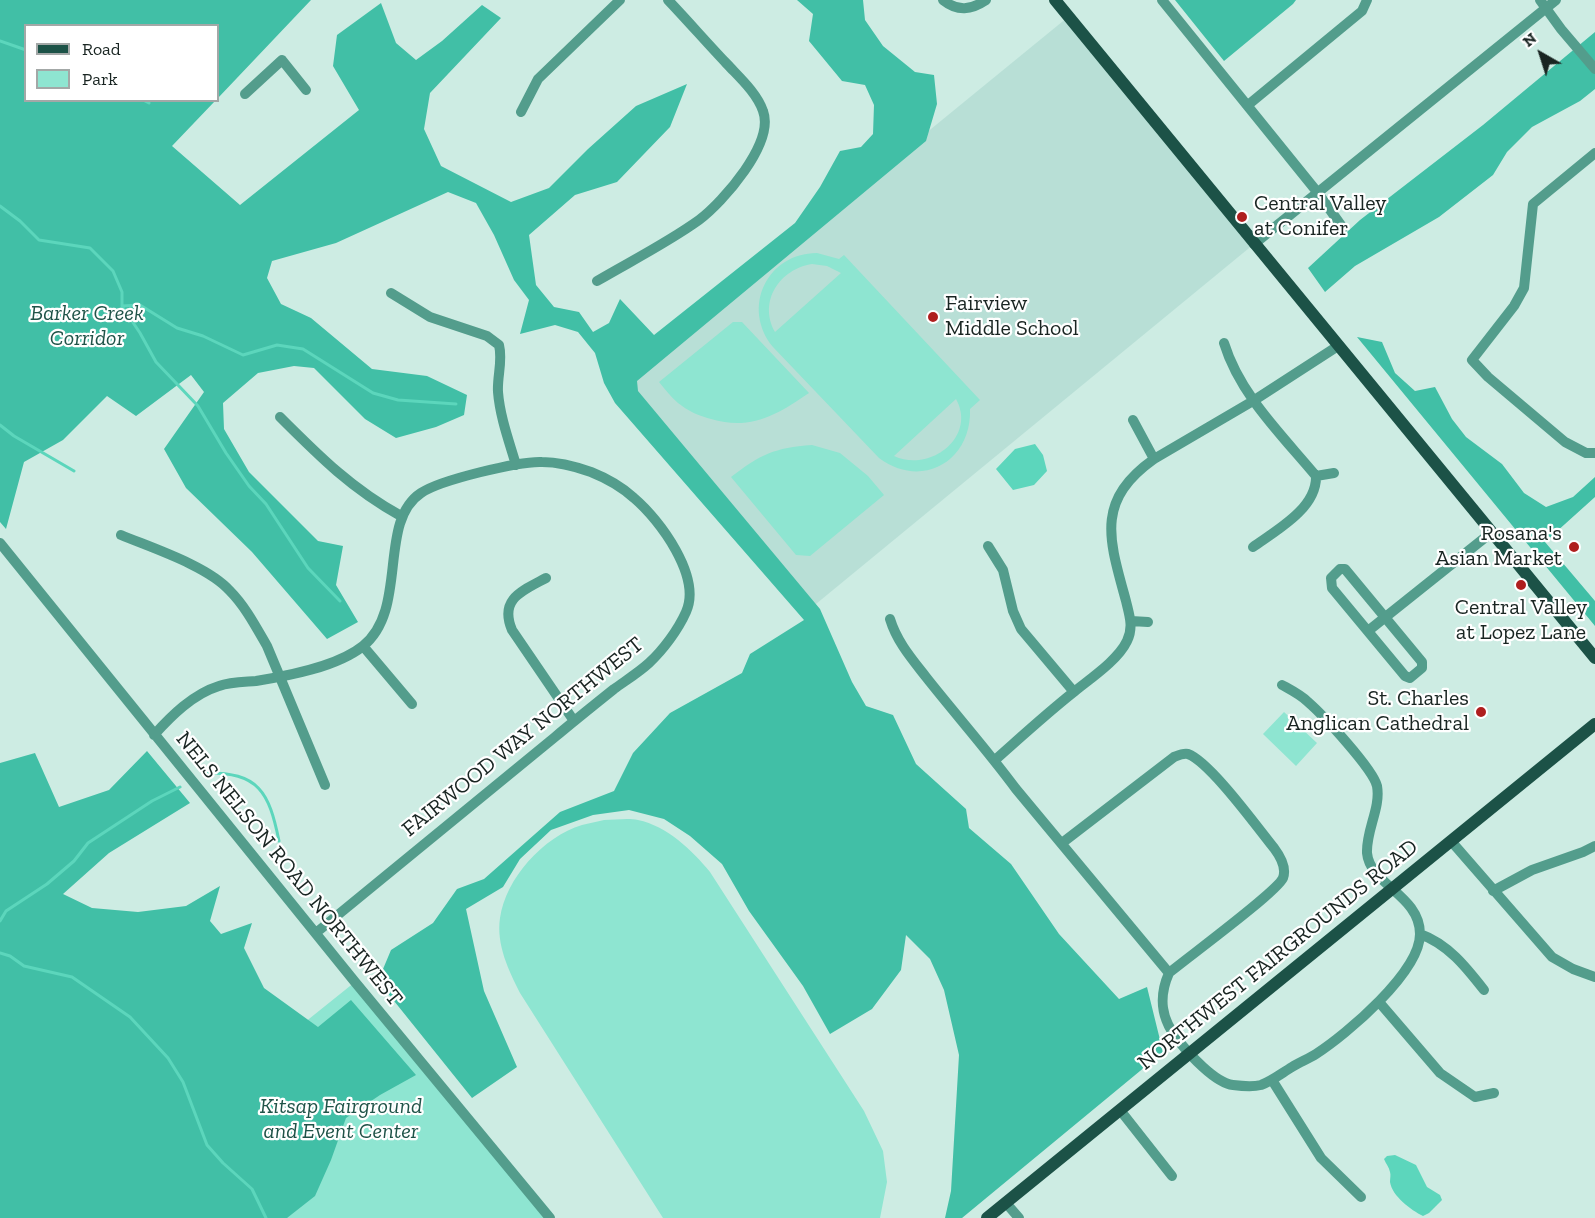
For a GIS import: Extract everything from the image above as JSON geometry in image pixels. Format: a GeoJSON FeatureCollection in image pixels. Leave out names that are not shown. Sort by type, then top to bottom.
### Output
{"type":"FeatureCollection","features":[{"type":"Feature","properties":{"kind":"main road"},"geometry":{"type":"LineString","coordinates":[[1055,0],[1595,658]]}},
{"type":"Feature","properties":{"kind":"main road","name":"NORTHWEST FAIRGROUNDS ROAD"},"geometry":{"type":"LineString","coordinates":[[987,1218],[1595,724]]}},
{"type":"Feature","properties":{"kind":"street"},"geometry":{"type":"LineString","coordinates":[[521,112],[538,80],[620,0]]}},
{"type":"Feature","properties":{"kind":"street"},"geometry":{"type":"LineString","coordinates":[[597,281],[700,219],[723,197],[753,158],[764,131],[764,112],[758,101],[742,80],[668,0]]}},
{"type":"Feature","properties":{"kind":"street"},"geometry":{"type":"LineString","coordinates":[[943,0],[951,6],[970,9],[986,0]]}},
{"type":"Feature","properties":{"kind":"street"},"geometry":{"type":"LineString","coordinates":[[1162,0],[1318,193],[1343,228]]}},
{"type":"Feature","properties":{"kind":"street"},"geometry":{"type":"LineString","coordinates":[[1248,105],[1362,11],[1368,0]]}},
{"type":"Feature","properties":{"kind":"street"},"geometry":{"type":"LineString","coordinates":[[1254,244],[1543,4],[1556,0]]}},
{"type":"Feature","properties":{"kind":"street"},"geometry":{"type":"LineString","coordinates":[[1543,4],[1595,69]]}},
{"type":"Feature","properties":{"kind":"street"},"geometry":{"type":"LineString","coordinates":[[245,94],[282,60],[306,90]]}},
{"type":"Feature","properties":{"kind":"street"},"geometry":{"type":"LineString","coordinates":[[1595,153],[1533,204],[1524,288],[1514,306],[1472,360],[1488,378],[1565,442],[1586,453],[1595,453]]}},
{"type":"Feature","properties":{"kind":"street"},"geometry":{"type":"LineString","coordinates":[[391,293],[430,317],[487,336],[499,345],[502,356],[498,395],[503,423],[516,465]]}},
{"type":"Feature","properties":{"kind":"street"},"geometry":{"type":"LineString","coordinates":[[1224,343],[1229,362],[1253,400],[1316,476],[1317,487],[1310,499],[1294,515],[1253,547]]}},
{"type":"Feature","properties":{"kind":"street"},"geometry":{"type":"LineString","coordinates":[[995,760],[1101,671],[1128,640],[1131,621],[1116,565],[1111,537],[1111,519],[1115,500],[1140,469],[1338,346]]}},
{"type":"Feature","properties":{"kind":"street"},"geometry":{"type":"LineString","coordinates":[[154,735],[184,706],[218,686],[279,677],[318,668],[363,646],[378,628],[386,613],[402,516],[351,485],[280,417]]}},
{"type":"Feature","properties":{"kind":"street"},"geometry":{"type":"LineString","coordinates":[[1133,420],[1154,459]]}},
{"type":"Feature","properties":{"kind":"street","name":"FAIRWOOD WAY NORTHWEST"},"geometry":{"type":"LineString","coordinates":[[317,932],[574,721],[649,663],[668,641],[686,612],[690,598],[682,563],[665,532],[636,499],[618,486],[582,469],[542,462],[474,474],[433,486],[413,499],[402,516]]}},
{"type":"Feature","properties":{"kind":"street"},"geometry":{"type":"LineString","coordinates":[[1316,476],[1334,473]]}},
{"type":"Feature","properties":{"kind":"street"},"geometry":{"type":"LineString","coordinates":[[1368,630],[1492,532]]}},
{"type":"Feature","properties":{"kind":"street"},"geometry":{"type":"LineString","coordinates":[[121,535],[209,574],[230,590],[267,645],[325,785]]}},
{"type":"Feature","properties":{"kind":"street","name":"NELS NELSON ROAD NORTHWEST"},"geometry":{"type":"LineString","coordinates":[[0,543],[549,1218]]}},
{"type":"Feature","properties":{"kind":"street"},"geometry":{"type":"LineString","coordinates":[[988,546],[1003,570],[1013,611],[1021,629],[1074,692]]}},
{"type":"Feature","properties":{"kind":"street"},"geometry":{"type":"LineString","coordinates":[[1340,569],[1345,569],[1422,662],[1422,668],[1418,674],[1410,678],[1405,676],[1368,630],[1332,588],[1331,578],[1340,569]]}},
{"type":"Feature","properties":{"kind":"street"},"geometry":{"type":"LineString","coordinates":[[546,578],[518,595],[509,605],[507,618],[512,630],[574,721]]}},
{"type":"Feature","properties":{"kind":"street"},"geometry":{"type":"LineString","coordinates":[[890,619],[894,633],[904,648],[956,715],[1169,973]]}},
{"type":"Feature","properties":{"kind":"street"},"geometry":{"type":"LineString","coordinates":[[1131,621],[1148,622]]}},
{"type":"Feature","properties":{"kind":"street"},"geometry":{"type":"LineString","coordinates":[[363,646],[412,704]]}},
{"type":"Feature","properties":{"kind":"street"},"geometry":{"type":"LineString","coordinates":[[1062,843],[1174,757],[1189,755],[1207,767],[1260,830],[1282,861],[1284,874],[1282,880],[1265,897],[1169,973],[1162,988],[1161,1000],[1165,1016],[1172,1033],[1189,1054],[1203,1067],[1231,1085],[1258,1085],[1272,1080],[1316,1054],[1379,1002],[1408,967],[1419,947],[1420,934],[1416,914],[1407,901],[1377,873],[1368,857],[1368,835],[1377,797],[1374,779],[1353,751],[1308,702],[1282,685]]}},
{"type":"Feature","properties":{"kind":"street"},"geometry":{"type":"LineString","coordinates":[[1451,841],[1466,861],[1552,957],[1573,969],[1595,977]]}},
{"type":"Feature","properties":{"kind":"street"},"geometry":{"type":"LineString","coordinates":[[1493,891],[1532,870],[1595,846]]}},
{"type":"Feature","properties":{"kind":"street"},"geometry":{"type":"LineString","coordinates":[[1420,934],[1460,959],[1484,990]]}},
{"type":"Feature","properties":{"kind":"street"},"geometry":{"type":"LineString","coordinates":[[1379,1002],[1440,1073],[1475,1097],[1494,1093]]}},
{"type":"Feature","properties":{"kind":"street"},"geometry":{"type":"LineString","coordinates":[[1272,1080],[1321,1158],[1361,1197]]}},
{"type":"Feature","properties":{"kind":"street"},"geometry":{"type":"LineString","coordinates":[[1120,1110],[1172,1176]]}},
{"type":"Feature","properties":{"kind":"street"},"geometry":{"type":"LineString","coordinates":[[1006,1203],[1019,1218]]}},
{"type":"Feature","properties":{"kind":"shaded area","name":"Fairview Middle School"},"geometry":{"type":"Polygon","coordinates":[[[1068,17],[1254,244],[805,613],[619,384],[1068,17]]]}},
{"type":"Feature","properties":{"kind":"shaded area"},"geometry":{"type":"Polygon","coordinates":[[[1035,444],[1043,455],[1047,471],[1034,485],[1013,490],[996,469],[1015,449],[1035,444]]]}},
{"type":"Feature","properties":{"kind":"shaded area"},"geometry":{"type":"Polygon","coordinates":[[[1395,1155],[1416,1165],[1427,1187],[1440,1195],[1442,1200],[1429,1213],[1423,1216],[1418,1213],[1403,1202],[1391,1187],[1390,1170],[1384,1159],[1395,1155]]]}},
{"type":"Feature","properties":{"kind":"green space","name":"Barker Creek Corridor"},"geometry":{"type":"Polygon","coordinates":[[[0,0],[311,0],[219,97],[219,24],[24,24],[24,102],[214,102],[172,146],[240,205],[359,110],[333,66],[337,35],[381,3],[396,43],[416,60],[442,41],[482,5],[501,18],[430,93],[424,129],[441,166],[511,202],[549,188],[636,106],[687,84],[670,127],[617,182],[575,195],[529,235],[536,285],[554,307],[579,312],[593,332],[609,323],[620,299],[654,335],[795,223],[820,187],[840,151],[861,147],[873,134],[874,105],[865,85],[842,81],[809,41],[813,14],[797,0],[863,0],[865,20],[883,46],[915,72],[934,75],[937,104],[926,141],[637,381],[638,391],[820,609],[852,682],[866,706],[893,715],[916,764],[966,809],[969,828],[1011,864],[1059,934],[1119,999],[1147,987],[1163,1052],[962,1218],[945,1218],[951,1191],[959,1055],[944,990],[930,959],[906,935],[901,970],[872,1009],[830,1034],[803,986],[749,911],[722,864],[690,836],[664,819],[629,810],[593,815],[551,830],[520,859],[503,887],[466,909],[484,991],[517,1067],[472,1098],[378,981],[391,950],[433,923],[457,889],[484,879],[560,812],[614,791],[633,753],[670,713],[742,673],[750,654],[804,620],[615,403],[604,383],[595,353],[578,332],[555,325],[520,334],[529,300],[514,280],[494,235],[476,203],[448,192],[336,243],[272,261],[267,278],[281,304],[311,318],[372,369],[427,376],[467,395],[464,415],[436,427],[396,438],[365,419],[314,368],[294,366],[258,373],[223,403],[224,429],[249,472],[318,541],[343,546],[336,585],[358,622],[327,639],[252,552],[186,488],[164,449],[204,392],[191,375],[136,416],[107,396],[63,440],[24,462],[6,529],[0,522],[0,0]]]}},
{"type":"Feature","properties":{"kind":"green space"},"geometry":{"type":"Polygon","coordinates":[[[1175,0],[1296,0],[1224,61],[1175,0]]]}},
{"type":"Feature","properties":{"kind":"green space"},"geometry":{"type":"Polygon","coordinates":[[[1595,32],[1595,89],[1580,101],[1532,127],[1507,152],[1493,175],[1439,217],[1355,266],[1325,292],[1308,268],[1360,220],[1483,125],[1595,32]]]}},
{"type":"Feature","properties":{"kind":"green space"},"geometry":{"type":"Polygon","coordinates":[[[817,253],[839,259],[844,255],[980,400],[970,409],[963,443],[953,456],[941,465],[927,470],[912,471],[895,467],[879,458],[773,347],[764,332],[759,316],[764,285],[773,272],[785,262],[799,255],[817,253]],[[812,264],[790,272],[775,288],[769,309],[770,320],[775,332],[841,273],[827,266],[812,264]],[[956,399],[894,456],[908,460],[922,460],[946,448],[955,438],[960,426],[961,413],[956,399]]]}},
{"type":"Feature","properties":{"kind":"green space"},"geometry":{"type":"Polygon","coordinates":[[[733,322],[742,322],[809,393],[763,419],[738,423],[702,416],[675,401],[659,382],[733,322]]]}},
{"type":"Feature","properties":{"kind":"green space"},"geometry":{"type":"Polygon","coordinates":[[[1357,337],[1382,342],[1395,373],[1415,391],[1435,387],[1452,419],[1466,437],[1502,464],[1524,493],[1546,507],[1573,497],[1595,477],[1595,497],[1545,542],[1595,601],[1595,626],[1357,337]]]}},
{"type":"Feature","properties":{"kind":"green space"},"geometry":{"type":"Polygon","coordinates":[[[812,445],[840,453],[868,476],[884,495],[810,556],[796,555],[731,477],[751,463],[778,450],[812,445]]]}},
{"type":"Feature","properties":{"kind":"green space"},"geometry":{"type":"Polygon","coordinates":[[[1284,712],[1317,743],[1296,766],[1263,734],[1284,712]]]}},
{"type":"Feature","properties":{"kind":"green space"},"geometry":{"type":"Polygon","coordinates":[[[147,751],[190,803],[109,853],[63,894],[92,908],[138,912],[186,906],[220,886],[210,921],[221,934],[252,923],[244,948],[264,988],[318,1027],[351,1000],[416,1075],[380,1095],[346,1118],[315,1196],[287,1218],[0,1218],[0,763],[35,753],[59,807],[109,790],[147,751]]]}},
{"type":"Feature","properties":{"kind":"green space"},"geometry":{"type":"Polygon","coordinates":[[[634,819],[649,823],[669,833],[687,847],[710,872],[864,1111],[883,1151],[887,1182],[880,1218],[663,1218],[520,993],[508,967],[500,938],[500,918],[504,903],[518,874],[529,861],[540,849],[568,831],[604,820],[634,819]]]}},
{"type":"Feature","properties":{"kind":"green space","name":"Kitsap Fairground and Event Center"},"geometry":{"type":"Polygon","coordinates":[[[355,982],[549,1218],[61,1218],[355,982]]]}},
{"type":"Feature","properties":{"kind":"waterway"},"geometry":{"type":"LineString","coordinates":[[0,41],[24,49]]}},
{"type":"Feature","properties":{"kind":"waterway"},"geometry":{"type":"LineString","coordinates":[[0,206],[20,221],[39,240],[90,248],[113,271],[122,292],[122,306],[156,362],[198,406],[226,453],[249,486],[266,504],[308,568],[340,601]]}},
{"type":"Feature","properties":{"kind":"waterway"},"geometry":{"type":"LineString","coordinates":[[122,306],[140,305],[177,328],[203,336],[243,355],[277,345],[303,349],[373,393],[398,400],[456,404]]}},
{"type":"Feature","properties":{"kind":"waterway"},"geometry":{"type":"LineString","coordinates":[[0,425],[14,436],[74,471]]}},
{"type":"Feature","properties":{"kind":"waterway"},"geometry":{"type":"LineString","coordinates":[[205,773],[238,776],[250,781],[258,788],[271,810],[279,841]]}},
{"type":"Feature","properties":{"kind":"waterway"},"geometry":{"type":"LineString","coordinates":[[0,921],[6,911],[47,884],[74,861],[88,843],[152,801],[180,787]]}},
{"type":"Feature","properties":{"kind":"waterway"},"geometry":{"type":"LineString","coordinates":[[0,953],[10,956],[24,966],[72,977],[130,1017],[168,1058],[183,1082],[207,1145],[252,1189],[266,1218]]}},
{"type":"Feature","properties":{"kind":"place","name":"Central Valley at Conifer"},"geometry":{"type":"Point","coordinates":[1242,217]}},
{"type":"Feature","properties":{"kind":"place","name":"Fairview Middle School"},"geometry":{"type":"Point","coordinates":[933,317]}},
{"type":"Feature","properties":{"kind":"place","name":"Rosana's Asian Market"},"geometry":{"type":"Point","coordinates":[1574,547]}},
{"type":"Feature","properties":{"kind":"place","name":"Central Valley at Lopez Lane"},"geometry":{"type":"Point","coordinates":[1521,585]}},
{"type":"Feature","properties":{"kind":"place","name":"St. Charles Anglican Cathedral"},"geometry":{"type":"Point","coordinates":[1481,712]}}]}
